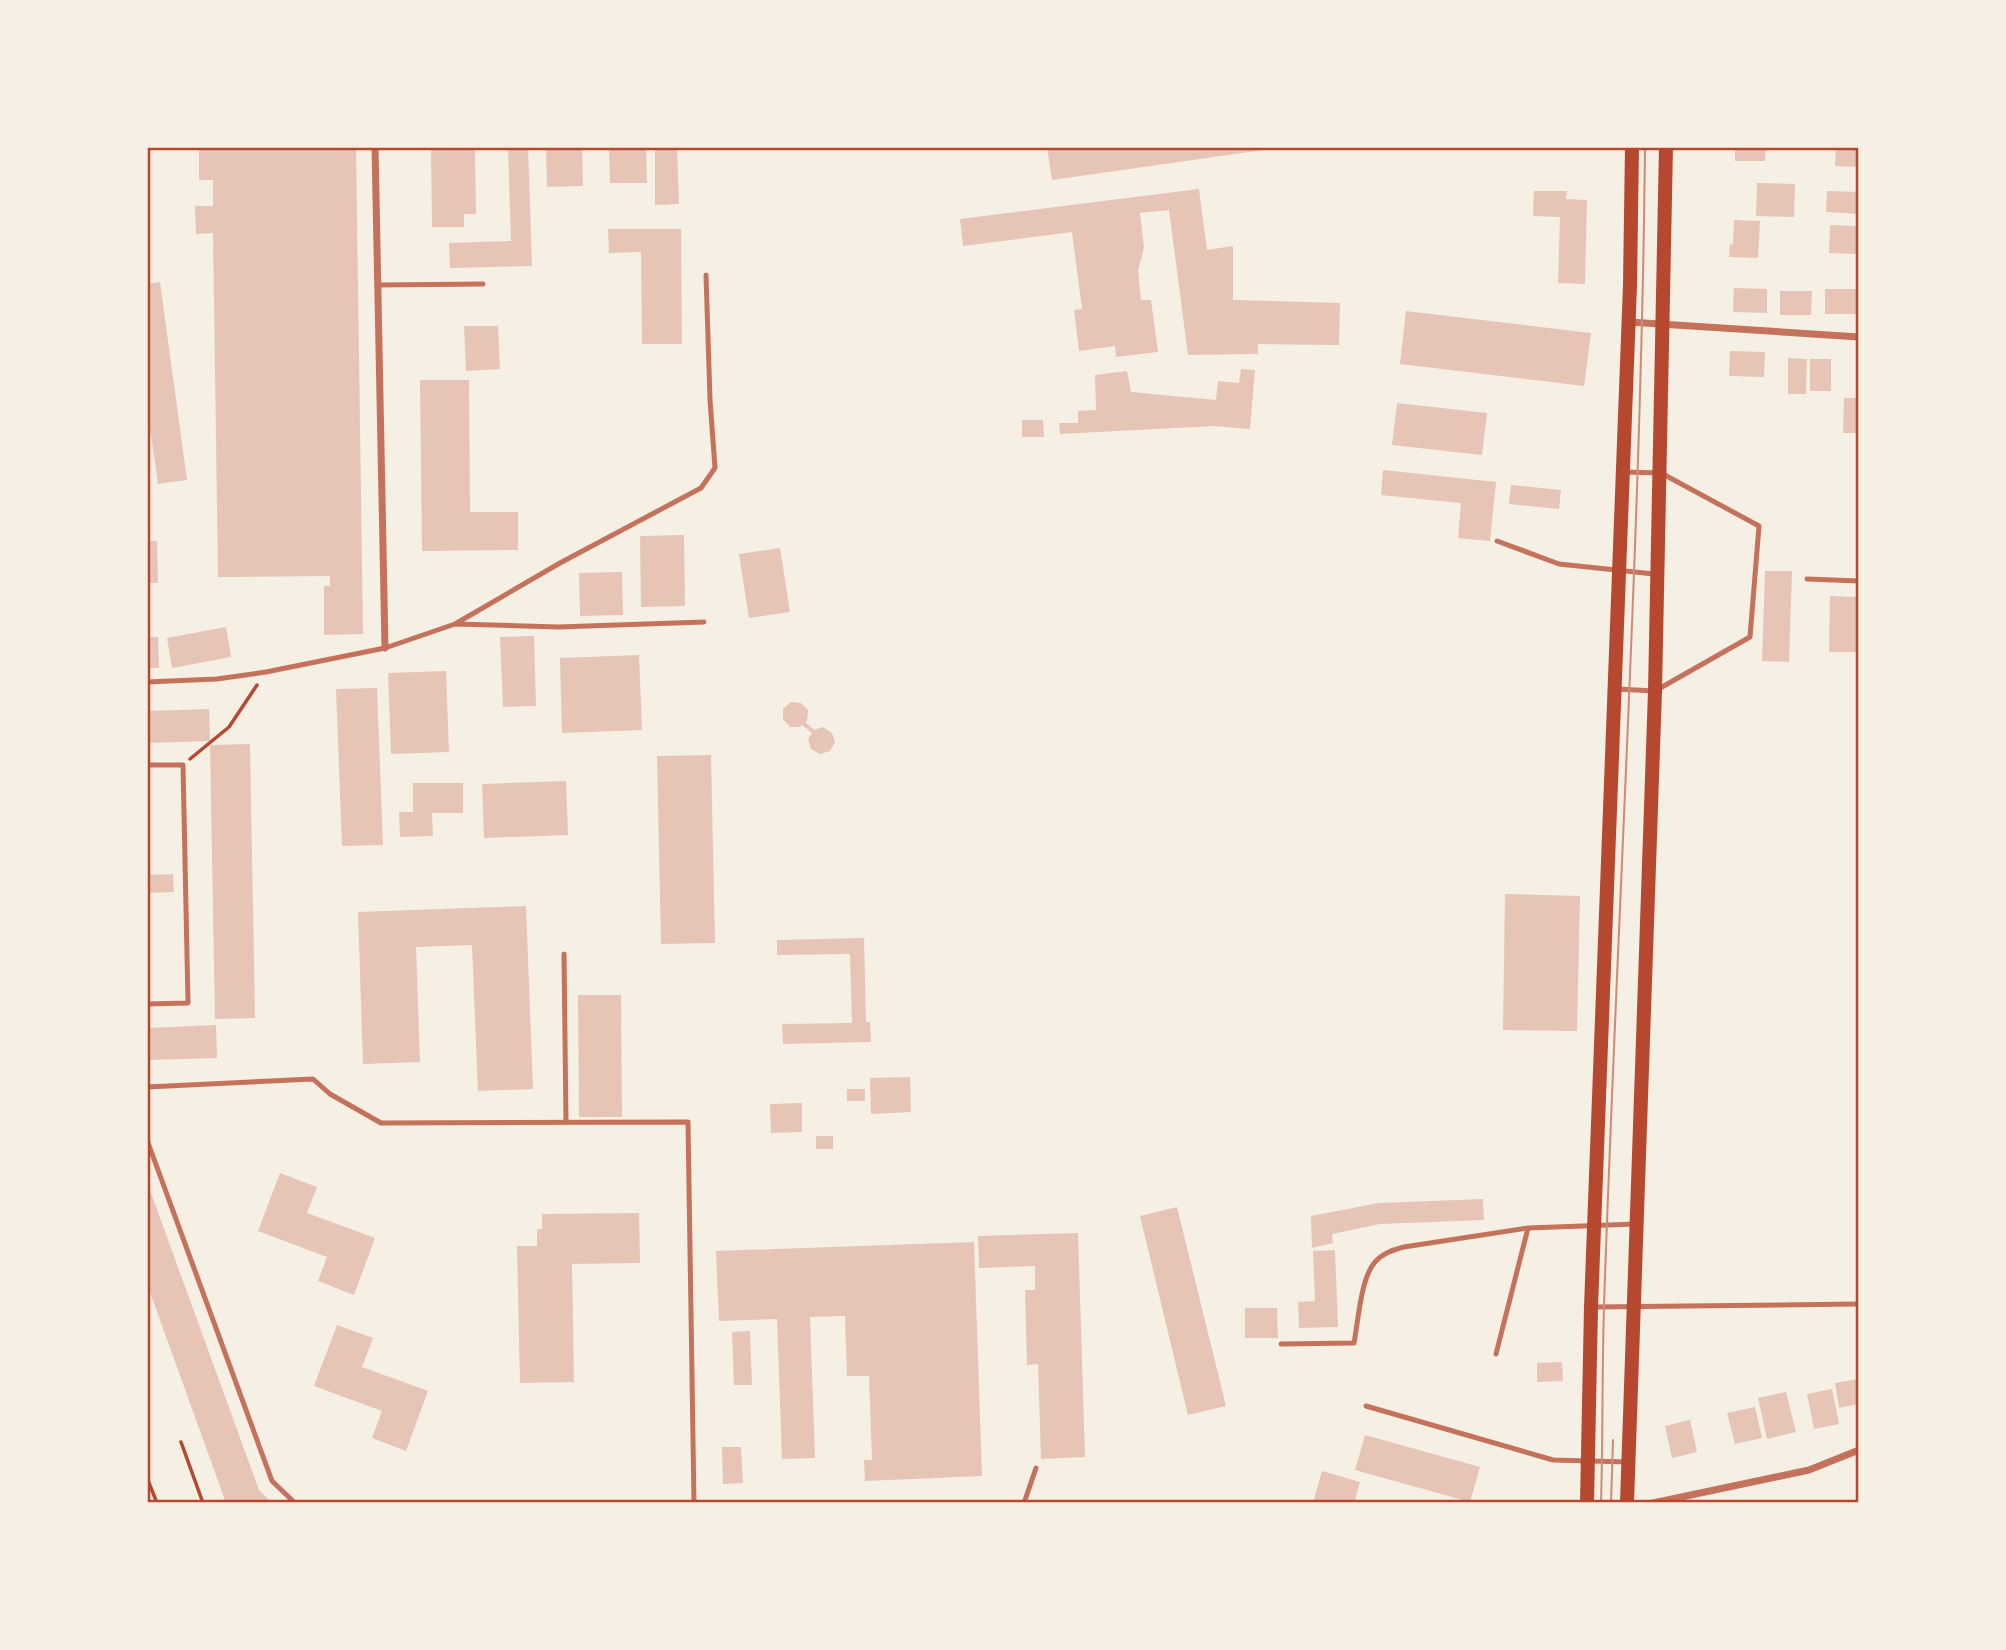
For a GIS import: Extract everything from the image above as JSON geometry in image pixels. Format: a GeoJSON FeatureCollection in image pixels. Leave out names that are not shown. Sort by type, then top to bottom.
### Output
{"type":"FeatureCollection","features":[{"type":"Feature","properties":{"kind":"main road"},"geometry":{"type":"LineString","coordinates":[[1587,1503],[1591,1307],[1628,322],[1632,147]]}},
{"type":"Feature","properties":{"kind":"main road"},"geometry":{"type":"LineString","coordinates":[[1627,1503],[1655,691],[1666,147]]}},
{"type":"Feature","properties":{"kind":"street"},"geometry":{"type":"LineString","coordinates":[[375,147],[385,648]]}},
{"type":"Feature","properties":{"kind":"street"},"geometry":{"type":"LineString","coordinates":[[1628,322],[1859,337]]}},
{"type":"Feature","properties":{"kind":"street"},"geometry":{"type":"LineString","coordinates":[[1653,1503],[1809,1470],[1859,1450]]}},
{"type":"Feature","properties":{"kind":"lane"},"geometry":{"type":"LineString","coordinates":[[147,682],[217,679],[266,672],[385,648],[455,624],[560,563],[701,488],[715,468],[706,275]]}},
{"type":"Feature","properties":{"kind":"lane"},"geometry":{"type":"LineString","coordinates":[[378,285],[483,284]]}},
{"type":"Feature","properties":{"kind":"lane"},"geometry":{"type":"LineString","coordinates":[[1614,689],[1655,691],[1750,637],[1759,526],[1661,473],[1622,472]]}},
{"type":"Feature","properties":{"kind":"lane"},"geometry":{"type":"LineString","coordinates":[[1497,541],[1559,564],[1657,574]]}},
{"type":"Feature","properties":{"kind":"lane"},"geometry":{"type":"LineString","coordinates":[[1807,579],[1859,581]]}},
{"type":"Feature","properties":{"kind":"lane"},"geometry":{"type":"LineString","coordinates":[[455,624],[558,627],[704,622]]}},
{"type":"Feature","properties":{"kind":"lane"},"geometry":{"type":"LineString","coordinates":[[147,765],[183,765],[188,1003],[147,1003]]}},
{"type":"Feature","properties":{"kind":"lane"},"geometry":{"type":"LineString","coordinates":[[565,954],[566,1123]]}},
{"type":"Feature","properties":{"kind":"lane"},"geometry":{"type":"LineString","coordinates":[[147,1087],[313,1079],[330,1094],[381,1123],[688,1122],[694,1503]]}},
{"type":"Feature","properties":{"kind":"lane"},"geometry":{"type":"LineString","coordinates":[[147,1140],[272,1481],[295,1503]]}},
{"type":"Feature","properties":{"kind":"lane"},"geometry":{"type":"LineString","coordinates":[[1281,1344],[1354,1342],[1365,1283],[1373,1264],[1387,1252],[1528,1228],[1636,1224]]}},
{"type":"Feature","properties":{"kind":"lane"},"geometry":{"type":"LineString","coordinates":[[1496,1354],[1528,1228]]}},
{"type":"Feature","properties":{"kind":"lane"},"geometry":{"type":"LineString","coordinates":[[1591,1307],[1859,1304]]}},
{"type":"Feature","properties":{"kind":"lane"},"geometry":{"type":"LineString","coordinates":[[1366,1406],[1553,1460],[1629,1462]]}},
{"type":"Feature","properties":{"kind":"lane"},"geometry":{"type":"LineString","coordinates":[[1024,1503],[1036,1468]]}},
{"type":"Feature","properties":{"kind":"path"},"geometry":{"type":"LineString","coordinates":[[183,765],[229,727],[266,672]]}},
{"type":"Feature","properties":{"kind":"path"},"geometry":{"type":"LineString","coordinates":[[181,1442],[203,1503]]}},
{"type":"Feature","properties":{"kind":"path"},"geometry":{"type":"LineString","coordinates":[[147,1478],[157,1503]]}},
{"type":"Feature","properties":{"kind":"building"},"geometry":{"type":"Polygon","coordinates":[[[199,147],[356,147],[363,634],[324,635],[324,586],[330,586],[330,576],[218,577],[213,233],[196,234],[195,206],[213,206],[213,180],[199,180],[199,147]]]}},
{"type":"Feature","properties":{"kind":"building"},"geometry":{"type":"Polygon","coordinates":[[[431,147],[463,147],[463,150],[475,150],[476,214],[464,214],[464,227],[432,227],[431,147]]]}},
{"type":"Feature","properties":{"kind":"building"},"geometry":{"type":"Polygon","coordinates":[[[508,147],[528,147],[532,266],[450,268],[449,243],[511,241],[508,147]]]}},
{"type":"Feature","properties":{"kind":"building"},"geometry":{"type":"Polygon","coordinates":[[[546,147],[582,147],[583,186],[547,187],[546,147]]]}},
{"type":"Feature","properties":{"kind":"building"},"geometry":{"type":"Polygon","coordinates":[[[609,147],[646,147],[647,183],[610,183],[609,147]]]}},
{"type":"Feature","properties":{"kind":"building"},"geometry":{"type":"Polygon","coordinates":[[[655,147],[677,147],[679,204],[655,205],[655,147]]]}},
{"type":"Feature","properties":{"kind":"building"},"geometry":{"type":"Polygon","coordinates":[[[1047,147],[1270,147],[1270,149],[1052,180],[1047,147]]]}},
{"type":"Feature","properties":{"kind":"building"},"geometry":{"type":"Polygon","coordinates":[[[1735,147],[1766,147],[1765,161],[1735,161],[1735,147]]]}},
{"type":"Feature","properties":{"kind":"building"},"geometry":{"type":"Polygon","coordinates":[[[1836,147],[1859,147],[1859,167],[1835,166],[1836,147]]]}},
{"type":"Feature","properties":{"kind":"building"},"geometry":{"type":"Polygon","coordinates":[[[1757,183],[1795,184],[1794,217],[1756,216],[1757,183]]]}},
{"type":"Feature","properties":{"kind":"building"},"geometry":{"type":"Polygon","coordinates":[[[1199,189],[1207,250],[1233,246],[1233,300],[1340,303],[1339,345],[1258,344],[1258,354],[1188,355],[1169,210],[1140,213],[1144,248],[1138,270],[1141,300],[1151,300],[1158,352],[1116,357],[1115,346],[1079,351],[1074,310],[1082,309],[1072,232],[963,246],[960,219],[1199,189]]]}},
{"type":"Feature","properties":{"kind":"building"},"geometry":{"type":"Polygon","coordinates":[[[1534,191],[1567,191],[1566,199],[1587,200],[1585,284],[1558,283],[1560,217],[1533,216],[1534,191]]]}},
{"type":"Feature","properties":{"kind":"building"},"geometry":{"type":"Polygon","coordinates":[[[1827,191],[1859,192],[1858,214],[1826,212],[1827,191]]]}},
{"type":"Feature","properties":{"kind":"building"},"geometry":{"type":"Polygon","coordinates":[[[1734,220],[1760,221],[1758,258],[1729,257],[1730,244],[1733,245],[1734,220]]]}},
{"type":"Feature","properties":{"kind":"building"},"geometry":{"type":"Polygon","coordinates":[[[1830,225],[1857,226],[1856,254],[1829,253],[1830,225]]]}},
{"type":"Feature","properties":{"kind":"building"},"geometry":{"type":"Polygon","coordinates":[[[608,229],[681,229],[682,344],[642,344],[641,252],[609,253],[608,229]]]}},
{"type":"Feature","properties":{"kind":"building"},"geometry":{"type":"Polygon","coordinates":[[[160,282],[187,480],[158,484],[147,407],[147,284],[160,282]]]}},
{"type":"Feature","properties":{"kind":"building"},"geometry":{"type":"Polygon","coordinates":[[[1734,288],[1767,289],[1767,313],[1733,312],[1734,288]]]}},
{"type":"Feature","properties":{"kind":"building"},"geometry":{"type":"Polygon","coordinates":[[[1825,289],[1857,289],[1856,314],[1825,314],[1825,289]]]}},
{"type":"Feature","properties":{"kind":"building"},"geometry":{"type":"Polygon","coordinates":[[[1780,291],[1812,291],[1811,315],[1780,315],[1780,291]]]}},
{"type":"Feature","properties":{"kind":"building"},"geometry":{"type":"Polygon","coordinates":[[[1406,311],[1591,333],[1584,386],[1400,364],[1406,311]]]}},
{"type":"Feature","properties":{"kind":"building"},"geometry":{"type":"Polygon","coordinates":[[[464,326],[498,326],[500,369],[466,371],[464,326]]]}},
{"type":"Feature","properties":{"kind":"building"},"geometry":{"type":"Polygon","coordinates":[[[1730,351],[1765,352],[1764,377],[1729,376],[1730,351]]]}},
{"type":"Feature","properties":{"kind":"building"},"geometry":{"type":"Polygon","coordinates":[[[1788,358],[1807,359],[1806,394],[1788,394],[1788,358]]]}},
{"type":"Feature","properties":{"kind":"building"},"geometry":{"type":"Polygon","coordinates":[[[1810,359],[1831,359],[1831,391],[1810,391],[1810,359]]]}},
{"type":"Feature","properties":{"kind":"building"},"geometry":{"type":"Polygon","coordinates":[[[1241,369],[1255,370],[1250,429],[1214,426],[1060,434],[1059,423],[1078,423],[1078,411],[1096,410],[1095,375],[1127,371],[1131,392],[1216,400],[1218,381],[1239,383],[1241,369]]]}},
{"type":"Feature","properties":{"kind":"building"},"geometry":{"type":"Polygon","coordinates":[[[420,380],[469,380],[470,512],[518,512],[518,550],[422,551],[420,380]]]}},
{"type":"Feature","properties":{"kind":"building"},"geometry":{"type":"Polygon","coordinates":[[[1844,398],[1859,398],[1859,433],[1843,433],[1844,398]]]}},
{"type":"Feature","properties":{"kind":"building"},"geometry":{"type":"Polygon","coordinates":[[[1397,403],[1487,413],[1482,455],[1392,445],[1397,403]]]}},
{"type":"Feature","properties":{"kind":"building"},"geometry":{"type":"Polygon","coordinates":[[[1022,420],[1043,420],[1044,437],[1022,437],[1022,420]]]}},
{"type":"Feature","properties":{"kind":"building"},"geometry":{"type":"Polygon","coordinates":[[[1383,470],[1496,482],[1490,541],[1458,538],[1461,503],[1381,495],[1383,470]]]}},
{"type":"Feature","properties":{"kind":"building"},"geometry":{"type":"Polygon","coordinates":[[[1511,485],[1561,490],[1559,509],[1509,504],[1511,485]]]}},
{"type":"Feature","properties":{"kind":"building"},"geometry":{"type":"Polygon","coordinates":[[[684,535],[685,606],[641,607],[640,536],[684,535]]]}},
{"type":"Feature","properties":{"kind":"building"},"geometry":{"type":"Polygon","coordinates":[[[147,541],[157,541],[158,583],[147,583],[147,541]]]}},
{"type":"Feature","properties":{"kind":"building"},"geometry":{"type":"Polygon","coordinates":[[[780,548],[790,612],[749,618],[739,554],[780,548]]]}},
{"type":"Feature","properties":{"kind":"building"},"geometry":{"type":"Polygon","coordinates":[[[1765,571],[1792,571],[1789,662],[1762,661],[1765,571]]]}},
{"type":"Feature","properties":{"kind":"building"},"geometry":{"type":"Polygon","coordinates":[[[622,572],[623,615],[580,616],[579,573],[622,572]]]}},
{"type":"Feature","properties":{"kind":"building"},"geometry":{"type":"Polygon","coordinates":[[[1830,596],[1858,597],[1857,652],[1829,652],[1830,596]]]}},
{"type":"Feature","properties":{"kind":"building"},"geometry":{"type":"Polygon","coordinates":[[[226,627],[231,657],[172,668],[167,638],[226,627]]]}},
{"type":"Feature","properties":{"kind":"building"},"geometry":{"type":"Polygon","coordinates":[[[534,636],[536,706],[503,707],[500,637],[534,636]]]}},
{"type":"Feature","properties":{"kind":"building"},"geometry":{"type":"Polygon","coordinates":[[[147,637],[158,637],[159,668],[147,668],[147,637]]]}},
{"type":"Feature","properties":{"kind":"building"},"geometry":{"type":"Polygon","coordinates":[[[639,655],[642,730],[562,733],[560,658],[639,655]]]}},
{"type":"Feature","properties":{"kind":"building"},"geometry":{"type":"Polygon","coordinates":[[[446,671],[449,752],[391,754],[388,673],[446,671]]]}},
{"type":"Feature","properties":{"kind":"building"},"geometry":{"type":"Polygon","coordinates":[[[377,688],[383,845],[342,846],[336,689],[377,688]]]}},
{"type":"Feature","properties":{"kind":"building"},"geometry":{"type":"Polygon","coordinates":[[[791,702],[801,703],[808,710],[805,722],[814,730],[823,727],[832,733],[835,742],[830,751],[820,754],[811,749],[808,739],[812,733],[802,725],[790,727],[783,719],[783,709],[791,702]]]}},
{"type":"Feature","properties":{"kind":"building"},"geometry":{"type":"Polygon","coordinates":[[[209,709],[210,741],[147,743],[147,711],[209,709]]]}},
{"type":"Feature","properties":{"kind":"building"},"geometry":{"type":"Polygon","coordinates":[[[250,744],[255,1018],[215,1019],[210,745],[250,744]]]}},
{"type":"Feature","properties":{"kind":"building"},"geometry":{"type":"Polygon","coordinates":[[[711,755],[715,943],[661,944],[657,756],[711,755]]]}},
{"type":"Feature","properties":{"kind":"building"},"geometry":{"type":"Polygon","coordinates":[[[566,781],[568,835],[484,838],[482,784],[566,781]]]}},
{"type":"Feature","properties":{"kind":"building"},"geometry":{"type":"Polygon","coordinates":[[[413,783],[463,783],[463,813],[432,813],[433,836],[400,837],[399,812],[413,812],[413,783]]]}},
{"type":"Feature","properties":{"kind":"building"},"geometry":{"type":"Polygon","coordinates":[[[173,874],[174,892],[147,893],[147,875],[173,874]]]}},
{"type":"Feature","properties":{"kind":"building"},"geometry":{"type":"Polygon","coordinates":[[[1505,894],[1580,896],[1577,1031],[1503,1030],[1505,894]]]}},
{"type":"Feature","properties":{"kind":"building"},"geometry":{"type":"Polygon","coordinates":[[[526,906],[533,1089],[478,1091],[472,945],[416,947],[420,1062],[363,1064],[358,912],[526,906]]]}},
{"type":"Feature","properties":{"kind":"building"},"geometry":{"type":"Polygon","coordinates":[[[864,938],[866,1022],[870,1022],[871,1042],[783,1044],[782,1024],[852,1023],[850,954],[777,955],[777,940],[864,938]]]}},
{"type":"Feature","properties":{"kind":"building"},"geometry":{"type":"Polygon","coordinates":[[[578,995],[621,995],[622,1117],[579,1117],[578,995]]]}},
{"type":"Feature","properties":{"kind":"building"},"geometry":{"type":"Polygon","coordinates":[[[216,1025],[217,1058],[147,1060],[147,1028],[216,1025]]]}},
{"type":"Feature","properties":{"kind":"building"},"geometry":{"type":"Polygon","coordinates":[[[910,1077],[911,1112],[871,1114],[870,1078],[910,1077]]]}},
{"type":"Feature","properties":{"kind":"building"},"geometry":{"type":"Polygon","coordinates":[[[847,1089],[865,1089],[865,1101],[847,1101],[847,1089]]]}},
{"type":"Feature","properties":{"kind":"building"},"geometry":{"type":"Polygon","coordinates":[[[802,1103],[802,1132],[771,1133],[770,1104],[802,1103]]]}},
{"type":"Feature","properties":{"kind":"building"},"geometry":{"type":"Polygon","coordinates":[[[816,1136],[833,1136],[833,1149],[816,1149],[816,1136]]]}},
{"type":"Feature","properties":{"kind":"building"},"geometry":{"type":"Polygon","coordinates":[[[280,1173],[317,1187],[307,1213],[375,1238],[354,1295],[318,1281],[327,1257],[258,1231],[280,1173]]]}},
{"type":"Feature","properties":{"kind":"building"},"geometry":{"type":"Polygon","coordinates":[[[147,1182],[259,1490],[272,1503],[226,1503],[147,1284],[147,1182]]]}},
{"type":"Feature","properties":{"kind":"building"},"geometry":{"type":"Polygon","coordinates":[[[1483,1199],[1484,1220],[1380,1224],[1332,1234],[1333,1243],[1312,1248],[1311,1216],[1379,1203],[1483,1199]]]}},
{"type":"Feature","properties":{"kind":"building"},"geometry":{"type":"Polygon","coordinates":[[[1177,1207],[1226,1406],[1188,1415],[1140,1216],[1177,1207]]]}},
{"type":"Feature","properties":{"kind":"building"},"geometry":{"type":"Polygon","coordinates":[[[639,1213],[640,1263],[572,1264],[574,1382],[520,1383],[517,1246],[537,1246],[537,1229],[542,1229],[542,1214],[639,1213]]]}},
{"type":"Feature","properties":{"kind":"building"},"geometry":{"type":"Polygon","coordinates":[[[1078,1233],[1085,1457],[1041,1459],[1038,1364],[1027,1365],[1025,1290],[1035,1290],[1035,1266],[979,1268],[978,1236],[1078,1233]]]}},
{"type":"Feature","properties":{"kind":"building"},"geometry":{"type":"Polygon","coordinates":[[[974,1242],[982,1476],[865,1481],[864,1460],[872,1460],[869,1376],[847,1376],[845,1316],[810,1317],[815,1458],[782,1459],[777,1319],[719,1321],[716,1251],[974,1242]]]}},
{"type":"Feature","properties":{"kind":"building"},"geometry":{"type":"Polygon","coordinates":[[[1335,1250],[1338,1327],[1299,1328],[1298,1302],[1315,1301],[1313,1251],[1335,1250]]]}},
{"type":"Feature","properties":{"kind":"building"},"geometry":{"type":"Polygon","coordinates":[[[1245,1308],[1277,1308],[1278,1338],[1245,1338],[1245,1308]]]}},
{"type":"Feature","properties":{"kind":"building"},"geometry":{"type":"Polygon","coordinates":[[[337,1325],[373,1338],[362,1367],[428,1391],[406,1451],[372,1438],[382,1411],[314,1386],[337,1325]]]}},
{"type":"Feature","properties":{"kind":"building"},"geometry":{"type":"Polygon","coordinates":[[[750,1331],[752,1385],[734,1385],[732,1332],[750,1331]]]}},
{"type":"Feature","properties":{"kind":"building"},"geometry":{"type":"Polygon","coordinates":[[[1562,1362],[1563,1381],[1537,1382],[1537,1363],[1562,1362]]]}},
{"type":"Feature","properties":{"kind":"building"},"geometry":{"type":"Polygon","coordinates":[[[1859,1379],[1859,1404],[1839,1408],[1835,1383],[1859,1379]]]}},
{"type":"Feature","properties":{"kind":"building"},"geometry":{"type":"Polygon","coordinates":[[[1832,1389],[1839,1424],[1814,1429],[1807,1394],[1832,1389]]]}},
{"type":"Feature","properties":{"kind":"building"},"geometry":{"type":"Polygon","coordinates":[[[1786,1392],[1796,1432],[1767,1439],[1758,1398],[1786,1392]]]}},
{"type":"Feature","properties":{"kind":"building"},"geometry":{"type":"Polygon","coordinates":[[[1755,1407],[1762,1438],[1735,1444],[1727,1413],[1755,1407]]]}},
{"type":"Feature","properties":{"kind":"building"},"geometry":{"type":"Polygon","coordinates":[[[1690,1420],[1697,1452],[1672,1458],[1665,1426],[1690,1420]]]}},
{"type":"Feature","properties":{"kind":"building"},"geometry":{"type":"Polygon","coordinates":[[[1365,1435],[1480,1467],[1470,1502],[1355,1470],[1365,1435]]]}},
{"type":"Feature","properties":{"kind":"building"},"geometry":{"type":"Polygon","coordinates":[[[722,1447],[741,1447],[743,1483],[723,1484],[722,1447]]]}},
{"type":"Feature","properties":{"kind":"building"},"geometry":{"type":"Polygon","coordinates":[[[1322,1471],[1360,1482],[1354,1503],[1313,1503],[1322,1471]]]}},
{"type":"Feature","properties":{"kind":"tram line"},"geometry":{"type":"LineString","coordinates":[[1601,1503],[1604,1305],[1634,581],[1645,147]]}},
{"type":"Feature","properties":{"kind":"tram line"},"geometry":{"type":"LineString","coordinates":[[1611,1503],[1613,1440]]}}]}
